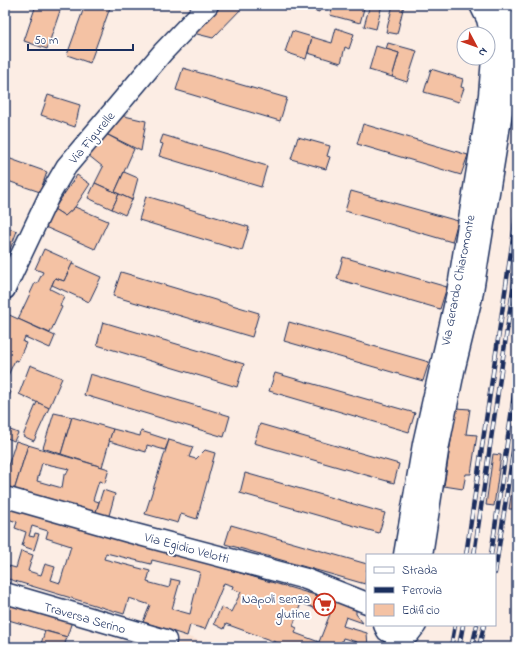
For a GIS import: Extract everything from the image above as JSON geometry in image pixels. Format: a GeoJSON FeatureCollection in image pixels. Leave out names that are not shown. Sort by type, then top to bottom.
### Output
{"type":"FeatureCollection","features":[{"type":"Feature","properties":{"kind":"street","name":"Via Figurelle"},"geometry":{"type":"LineString","coordinates":[[5,289],[9,269],[66,167],[163,52],[208,5]]}},
{"type":"Feature","properties":{"kind":"street","name":"Via Gerardo Chiaromonte"},"geometry":{"type":"LineString","coordinates":[[404,554],[423,444],[457,293],[489,95],[493,46],[487,19],[480,5]]}},
{"type":"Feature","properties":{"kind":"street","name":"Via Gerardo Chiaromonte"},"geometry":{"type":"LineString","coordinates":[[422,554],[442,431],[454,371],[472,297],[505,94],[510,50],[508,29],[501,5]]}},
{"type":"Feature","properties":{"kind":"street","name":"Via Egidio Velotti"},"geometry":{"type":"LineString","coordinates":[[5,497],[128,532],[306,579],[366,603]]}},
{"type":"Feature","properties":{"kind":"street","name":"Traversa Serino"},"geometry":{"type":"LineString","coordinates":[[5,593],[165,644]]}},
{"type":"Feature","properties":{"kind":"shaded area"},"geometry":{"type":"Polygon","coordinates":[[[179,634],[220,647],[175,647],[179,634]]]}},
{"type":"Feature","properties":{"kind":"building"},"geometry":{"type":"Polygon","coordinates":[[[36,5],[62,5],[47,49],[24,41],[36,5]]]}},
{"type":"Feature","properties":{"kind":"building"},"geometry":{"type":"Polygon","coordinates":[[[85,5],[111,5],[90,63],[67,55],[85,5]]]}},
{"type":"Feature","properties":{"kind":"building"},"geometry":{"type":"Polygon","coordinates":[[[219,5],[245,5],[213,38],[193,33],[219,5]]]}},
{"type":"Feature","properties":{"kind":"building"},"geometry":{"type":"Polygon","coordinates":[[[296,5],[321,5],[319,12],[296,5]]]}},
{"type":"Feature","properties":{"kind":"building"},"geometry":{"type":"Polygon","coordinates":[[[333,5],[365,5],[360,23],[330,15],[333,5]]]}},
{"type":"Feature","properties":{"kind":"building"},"geometry":{"type":"Polygon","coordinates":[[[370,5],[382,5],[376,29],[364,26],[370,5]]]}},
{"type":"Feature","properties":{"kind":"building"},"geometry":{"type":"Polygon","coordinates":[[[393,5],[404,5],[397,34],[386,32],[393,5]]]}},
{"type":"Feature","properties":{"kind":"building"},"geometry":{"type":"Polygon","coordinates":[[[336,28],[354,34],[349,49],[345,47],[341,63],[308,53],[312,37],[332,43],[336,28]]]}},
{"type":"Feature","properties":{"kind":"building"},"geometry":{"type":"Polygon","coordinates":[[[292,31],[312,37],[306,59],[285,52],[292,31]]]}},
{"type":"Feature","properties":{"kind":"building"},"geometry":{"type":"Polygon","coordinates":[[[388,43],[417,51],[407,82],[392,77],[399,53],[386,49],[388,43]]]}},
{"type":"Feature","properties":{"kind":"building"},"geometry":{"type":"Polygon","coordinates":[[[376,46],[399,53],[392,77],[369,70],[376,46]]]}},
{"type":"Feature","properties":{"kind":"building"},"geometry":{"type":"Polygon","coordinates":[[[183,68],[287,98],[280,121],[176,90],[183,68]]]}},
{"type":"Feature","properties":{"kind":"building"},"geometry":{"type":"Polygon","coordinates":[[[431,69],[463,79],[461,87],[464,88],[459,102],[424,92],[431,69]]]}},
{"type":"Feature","properties":{"kind":"building"},"geometry":{"type":"Polygon","coordinates":[[[48,95],[80,105],[75,127],[41,115],[48,95]]]}},
{"type":"Feature","properties":{"kind":"building"},"geometry":{"type":"Polygon","coordinates":[[[120,115],[146,121],[141,151],[106,134],[120,115]]]}},
{"type":"Feature","properties":{"kind":"building"},"geometry":{"type":"Polygon","coordinates":[[[363,124],[468,155],[461,175],[357,144],[363,124]]]}},
{"type":"Feature","properties":{"kind":"building"},"geometry":{"type":"Polygon","coordinates":[[[106,134],[134,149],[115,192],[95,183],[103,167],[88,155],[106,134]]]}},
{"type":"Feature","properties":{"kind":"building"},"geometry":{"type":"Polygon","coordinates":[[[163,135],[267,166],[261,187],[159,156],[163,144],[160,143],[163,135]]]}},
{"type":"Feature","properties":{"kind":"building"},"geometry":{"type":"Polygon","coordinates":[[[298,137],[330,146],[327,156],[330,157],[326,169],[291,159],[298,137]]]}},
{"type":"Feature","properties":{"kind":"building"},"geometry":{"type":"Polygon","coordinates":[[[5,157],[47,172],[40,192],[5,180],[5,157]]]}},
{"type":"Feature","properties":{"kind":"building"},"geometry":{"type":"Polygon","coordinates":[[[124,172],[138,178],[132,200],[115,192],[124,172]]]}},
{"type":"Feature","properties":{"kind":"building"},"geometry":{"type":"Polygon","coordinates":[[[77,175],[90,184],[75,207],[65,216],[54,209],[77,175]]]}},
{"type":"Feature","properties":{"kind":"building"},"geometry":{"type":"Polygon","coordinates":[[[95,183],[119,194],[112,209],[88,198],[95,183]]]}},
{"type":"Feature","properties":{"kind":"building"},"geometry":{"type":"Polygon","coordinates":[[[351,191],[458,221],[452,242],[345,211],[351,191]]]}},
{"type":"Feature","properties":{"kind":"building"},"geometry":{"type":"Polygon","coordinates":[[[119,194],[132,200],[125,215],[112,209],[119,194]]]}},
{"type":"Feature","properties":{"kind":"building"},"geometry":{"type":"Polygon","coordinates":[[[146,196],[249,227],[242,251],[139,220],[146,196]]]}},
{"type":"Feature","properties":{"kind":"building"},"geometry":{"type":"Polygon","coordinates":[[[75,207],[108,221],[95,249],[45,227],[54,209],[65,216],[75,207]]]}},
{"type":"Feature","properties":{"kind":"building"},"geometry":{"type":"Polygon","coordinates":[[[5,227],[17,231],[9,252],[5,251],[5,227]]]}},
{"type":"Feature","properties":{"kind":"building"},"geometry":{"type":"Polygon","coordinates":[[[44,249],[73,262],[64,281],[55,278],[50,289],[64,296],[60,306],[62,307],[50,333],[18,319],[35,283],[37,284],[43,272],[35,269],[44,249]]]}},
{"type":"Feature","properties":{"kind":"building"},"geometry":{"type":"Polygon","coordinates":[[[343,257],[447,287],[440,309],[337,279],[343,257]]]}},
{"type":"Feature","properties":{"kind":"building"},"geometry":{"type":"Polygon","coordinates":[[[72,264],[101,277],[89,302],[52,285],[55,278],[64,281],[72,264]]]}},
{"type":"Feature","properties":{"kind":"building"},"geometry":{"type":"Polygon","coordinates":[[[121,272],[259,313],[252,337],[113,296],[121,272]]]}},
{"type":"Feature","properties":{"kind":"building"},"geometry":{"type":"Polygon","coordinates":[[[5,313],[55,336],[50,348],[25,337],[23,342],[26,343],[18,361],[15,360],[5,382],[5,313]]]}},
{"type":"Feature","properties":{"kind":"building"},"geometry":{"type":"Polygon","coordinates":[[[103,322],[244,364],[237,387],[97,345],[103,322]]]}},
{"type":"Feature","properties":{"kind":"building"},"geometry":{"type":"Polygon","coordinates":[[[289,322],[429,362],[423,381],[284,341],[289,322]]]}},
{"type":"Feature","properties":{"kind":"building"},"geometry":{"type":"Polygon","coordinates":[[[30,365],[62,378],[49,408],[19,394],[30,365]]]}},
{"type":"Feature","properties":{"kind":"building"},"geometry":{"type":"Polygon","coordinates":[[[275,373],[415,413],[409,432],[269,391],[275,373]]]}},
{"type":"Feature","properties":{"kind":"building"},"geometry":{"type":"Polygon","coordinates":[[[90,374],[230,416],[224,437],[84,395],[90,374]]]}},
{"type":"Feature","properties":{"kind":"building"},"geometry":{"type":"Polygon","coordinates":[[[5,389],[11,392],[5,405],[5,389]]]}},
{"type":"Feature","properties":{"kind":"building"},"geometry":{"type":"Polygon","coordinates":[[[37,402],[49,408],[34,441],[23,436],[37,402]]]}},
{"type":"Feature","properties":{"kind":"building"},"geometry":{"type":"Polygon","coordinates":[[[456,408],[470,409],[466,434],[477,435],[471,474],[466,474],[463,489],[444,486],[456,408]]]}},
{"type":"Feature","properties":{"kind":"building"},"geometry":{"type":"Polygon","coordinates":[[[54,413],[72,417],[61,454],[43,448],[54,413]]]}},
{"type":"Feature","properties":{"kind":"building"},"geometry":{"type":"Polygon","coordinates":[[[72,417],[113,429],[102,467],[61,454],[72,417]]]}},
{"type":"Feature","properties":{"kind":"building"},"geometry":{"type":"Polygon","coordinates":[[[260,424],[399,464],[394,483],[254,443],[260,424]]]}},
{"type":"Feature","properties":{"kind":"building"},"geometry":{"type":"Polygon","coordinates":[[[5,428],[18,433],[14,441],[5,437],[5,428]]]}},
{"type":"Feature","properties":{"kind":"building"},"geometry":{"type":"Polygon","coordinates":[[[113,429],[140,436],[141,431],[169,440],[165,450],[147,445],[146,452],[109,441],[113,429]]]}},
{"type":"Feature","properties":{"kind":"building"},"geometry":{"type":"Polygon","coordinates":[[[169,440],[193,447],[189,457],[196,459],[205,450],[215,453],[197,519],[181,514],[178,523],[145,514],[169,440]]]}},
{"type":"Feature","properties":{"kind":"building"},"geometry":{"type":"Polygon","coordinates":[[[16,441],[28,445],[14,491],[5,489],[5,475],[16,441]]]}},
{"type":"Feature","properties":{"kind":"building"},"geometry":{"type":"Polygon","coordinates":[[[28,445],[109,469],[105,483],[99,481],[93,500],[99,502],[95,515],[14,491],[28,445]],[[42,463],[37,481],[62,488],[64,475],[66,475],[69,469],[42,463]]]}},
{"type":"Feature","properties":{"kind":"building"},"geometry":{"type":"Polygon","coordinates":[[[493,454],[501,455],[494,506],[486,505],[493,454]]]}},
{"type":"Feature","properties":{"kind":"building"},"geometry":{"type":"Polygon","coordinates":[[[517,458],[517,509],[509,509],[517,458]]]}},
{"type":"Feature","properties":{"kind":"building"},"geometry":{"type":"Polygon","coordinates":[[[245,473],[385,513],[379,533],[240,493],[245,473]]]}},
{"type":"Feature","properties":{"kind":"building"},"geometry":{"type":"Polygon","coordinates":[[[103,490],[115,494],[108,519],[95,515],[103,490]]]}},
{"type":"Feature","properties":{"kind":"building"},"geometry":{"type":"Polygon","coordinates":[[[5,504],[356,607],[356,614],[363,623],[346,617],[343,626],[367,633],[368,647],[356,647],[357,642],[343,638],[340,647],[289,647],[226,624],[224,629],[214,624],[221,607],[231,612],[241,592],[232,589],[233,586],[224,583],[205,629],[190,625],[187,636],[143,622],[150,605],[129,598],[124,614],[5,578],[5,565],[16,568],[21,551],[33,555],[28,571],[41,575],[45,564],[55,567],[51,580],[60,583],[71,546],[46,538],[48,531],[32,526],[29,536],[34,537],[35,533],[39,534],[34,550],[22,546],[26,532],[15,528],[17,522],[5,518],[5,504]],[[106,553],[104,559],[150,571],[147,582],[169,588],[171,579],[180,581],[172,609],[190,614],[200,572],[152,560],[151,564],[106,553]],[[301,603],[293,626],[297,628],[295,633],[319,642],[330,614],[301,603]]]}},
{"type":"Feature","properties":{"kind":"building"},"geometry":{"type":"Polygon","coordinates":[[[231,525],[366,564],[365,584],[225,544],[231,525]]]}},
{"type":"Feature","properties":{"kind":"building"},"geometry":{"type":"Polygon","coordinates":[[[5,600],[72,621],[67,637],[5,619],[5,600]]]}},
{"type":"Feature","properties":{"kind":"building"},"geometry":{"type":"Polygon","coordinates":[[[45,631],[67,637],[64,647],[40,647],[45,631]]]}},
{"type":"Feature","properties":{"kind":"railway"},"geometry":{"type":"LineString","coordinates":[[466,554],[517,211]]}},
{"type":"Feature","properties":{"kind":"railway"},"geometry":{"type":"LineString","coordinates":[[474,554],[517,262]]}},
{"type":"Feature","properties":{"kind":"railway"},"geometry":{"type":"LineString","coordinates":[[491,554],[517,374]]}},
{"type":"Feature","properties":{"kind":"railway"},"geometry":{"type":"LineString","coordinates":[[496,566],[517,425]]}},
{"type":"Feature","properties":{"kind":"railway"},"geometry":{"type":"LineString","coordinates":[[451,647],[455,626]]}},
{"type":"Feature","properties":{"kind":"railway"},"geometry":{"type":"LineString","coordinates":[[459,647],[463,626]]}},
{"type":"Feature","properties":{"kind":"railway"},"geometry":{"type":"LineString","coordinates":[[472,647],[477,626]]}},
{"type":"Feature","properties":{"kind":"railway"},"geometry":{"type":"LineString","coordinates":[[479,647],[484,626]]}},
{"type":"Feature","properties":{"kind":"place","name":"Napoli senza glutine"},"geometry":{"type":"Point","coordinates":[325,605]}}]}
